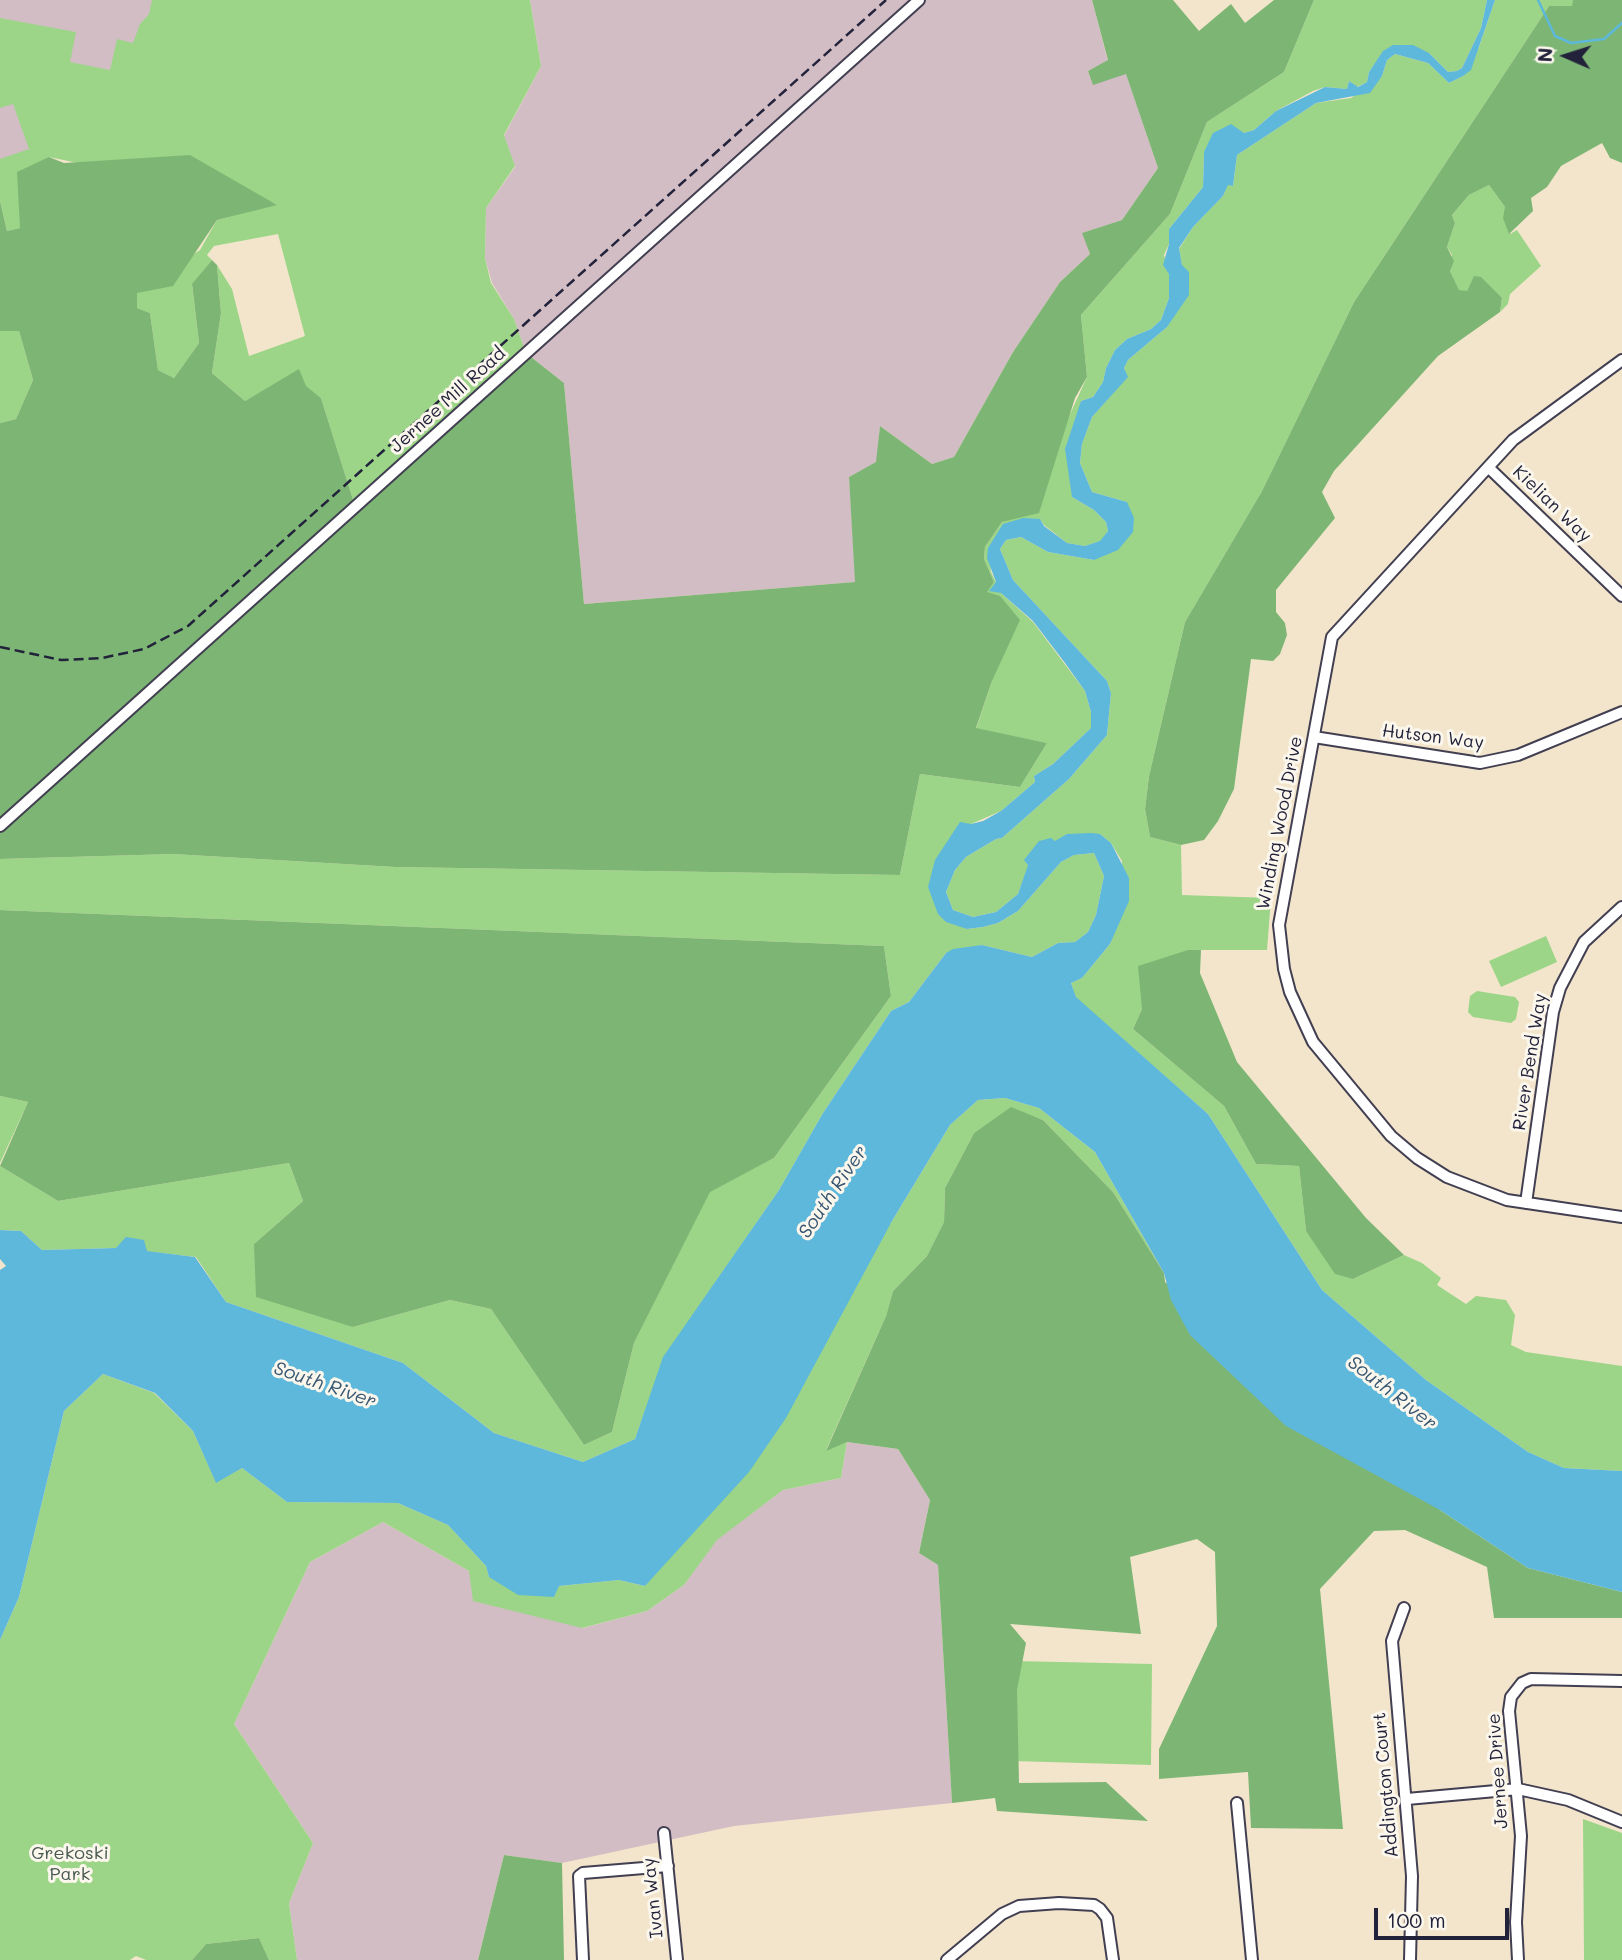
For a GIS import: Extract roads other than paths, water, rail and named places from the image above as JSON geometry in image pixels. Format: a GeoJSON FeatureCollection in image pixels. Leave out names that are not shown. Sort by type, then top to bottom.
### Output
{"type":"FeatureCollection","features":[{"type":"Feature","properties":{"kind":"street","name":"Jernee Mill Road"},"geometry":{"type":"LineString","coordinates":[[0,826],[919,0]]}},
{"type":"Feature","properties":{"kind":"street","name":"Winding Wood Drive"},"geometry":{"type":"LineString","coordinates":[[1622,360],[1527,427],[1338,628],[1327,656],[1279,925],[1284,969],[1299,1015],[1316,1046],[1391,1136],[1417,1158],[1472,1189],[1526,1202],[1622,1217]]}},
{"type":"Feature","properties":{"kind":"street","name":"Kielian Way"},"geometry":{"type":"LineString","coordinates":[[1488,467],[1622,596]]}},
{"type":"Feature","properties":{"kind":"street","name":"Hutson Way"},"geometry":{"type":"LineString","coordinates":[[1314,737],[1480,763],[1518,755],[1622,712]]}},
{"type":"Feature","properties":{"kind":"street","name":"River Bend Way"},"geometry":{"type":"LineString","coordinates":[[1526,1202],[1553,1012],[1560,988],[1584,942],[1622,907]]}},
{"type":"Feature","properties":{"kind":"street","name":"Addington Court"},"geometry":{"type":"LineString","coordinates":[[1405,1608],[1392,1641],[1396,1709],[1408,1799],[1412,1876],[1410,1960]]}},
{"type":"Feature","properties":{"kind":"street","name":"Jernee Drive"},"geometry":{"type":"LineString","coordinates":[[1518,1960],[1516,1922],[1521,1836],[1509,1711],[1511,1698],[1522,1683],[1531,1679],[1622,1681]]}},
{"type":"Feature","properties":{"kind":"street"},"geometry":{"type":"LineString","coordinates":[[1408,1799],[1518,1789],[1569,1800],[1622,1822]]}},
{"type":"Feature","properties":{"kind":"street"},"geometry":{"type":"LineString","coordinates":[[1237,1803],[1252,1960]]}},
{"type":"Feature","properties":{"kind":"street","name":"Ivan Way"},"geometry":{"type":"LineString","coordinates":[[664,1832],[677,1960]]}},
{"type":"Feature","properties":{"kind":"street"},"geometry":{"type":"LineString","coordinates":[[583,1960],[579,1876],[583,1873],[668,1866]]}},
{"type":"Feature","properties":{"kind":"street"},"geometry":{"type":"LineString","coordinates":[[947,1960],[1002,1914],[1019,1906],[1059,1903],[1094,1905],[1100,1909],[1107,1918],[1113,1960]]}},
{"type":"Feature","properties":{"kind":"water","name":"South River"},"geometry":{"type":"Polygon","coordinates":[[[1487,0],[1495,0],[1471,70],[1449,83],[1428,63],[1395,54],[1387,60],[1382,76],[1370,93],[1316,103],[1237,155],[1233,186],[1228,185],[1223,196],[1193,227],[1179,248],[1182,265],[1189,272],[1189,295],[1167,327],[1128,360],[1124,368],[1128,377],[1092,417],[1082,444],[1080,463],[1092,492],[1127,502],[1134,518],[1133,532],[1118,550],[1094,560],[1048,552],[1021,537],[1006,540],[1000,549],[1013,580],[1107,681],[1111,693],[1107,735],[1069,779],[1002,838],[966,857],[955,870],[946,892],[953,910],[973,917],[996,912],[1018,894],[1028,865],[1024,860],[1039,841],[1051,838],[1055,841],[1067,834],[1091,833],[1100,834],[1111,843],[1129,878],[1129,901],[1110,944],[1082,978],[1071,983],[1076,997],[1208,1114],[1322,1290],[1426,1380],[1528,1452],[1564,1468],[1622,1471],[1622,1592],[1528,1568],[1440,1510],[1286,1426],[1190,1335],[1171,1300],[1164,1273],[1095,1152],[1039,1108],[1005,1098],[978,1100],[950,1125],[892,1221],[786,1418],[749,1472],[645,1586],[619,1580],[559,1586],[554,1597],[518,1595],[489,1577],[486,1566],[448,1525],[398,1503],[287,1502],[242,1468],[216,1483],[193,1431],[155,1393],[103,1374],[64,1411],[19,1597],[0,1640],[0,1270],[6,1266],[0,1259],[0,1230],[21,1231],[42,1250],[116,1248],[126,1237],[144,1240],[147,1251],[195,1257],[226,1302],[403,1363],[494,1433],[583,1462],[635,1439],[663,1357],[779,1190],[823,1113],[891,1011],[909,1002],[946,953],[953,949],[982,945],[1032,957],[1058,943],[1075,942],[1088,932],[1096,915],[1104,876],[1094,853],[1074,855],[1061,862],[1018,911],[998,923],[983,927],[967,929],[946,922],[938,914],[928,887],[935,860],[960,822],[971,824],[983,821],[1001,811],[1035,782],[1034,776],[1053,764],[1091,728],[1091,712],[1085,691],[1065,663],[1033,621],[1001,593],[989,591],[996,582],[987,558],[988,548],[1003,524],[1023,518],[1040,519],[1044,526],[1067,543],[1085,546],[1100,541],[1108,531],[1106,522],[1094,510],[1072,497],[1065,449],[1081,401],[1093,397],[1103,382],[1106,368],[1115,350],[1127,339],[1151,329],[1161,320],[1169,298],[1169,274],[1163,265],[1169,244],[1169,229],[1203,187],[1204,152],[1213,133],[1231,124],[1244,133],[1254,130],[1276,111],[1325,87],[1347,89],[1349,81],[1358,87],[1367,82],[1369,72],[1383,51],[1393,45],[1413,45],[1429,53],[1448,72],[1457,71],[1462,68],[1481,28],[1487,0]]]}},
{"type":"Feature","properties":{"kind":"waterway"},"geometry":{"type":"LineString","coordinates":[[1538,0],[1555,36],[1571,43],[1604,39],[1622,23]]}},
{"type":"Feature","properties":{"kind":"railway"},"geometry":{"type":"LineString","coordinates":[[0,647],[61,660],[102,658],[144,649],[188,626],[886,0]]}},
{"type":"Feature","properties":{"kind":"park label","name":"Grekoski Park"},"geometry":{"type":"Point","coordinates":[70,1863]}}]}
